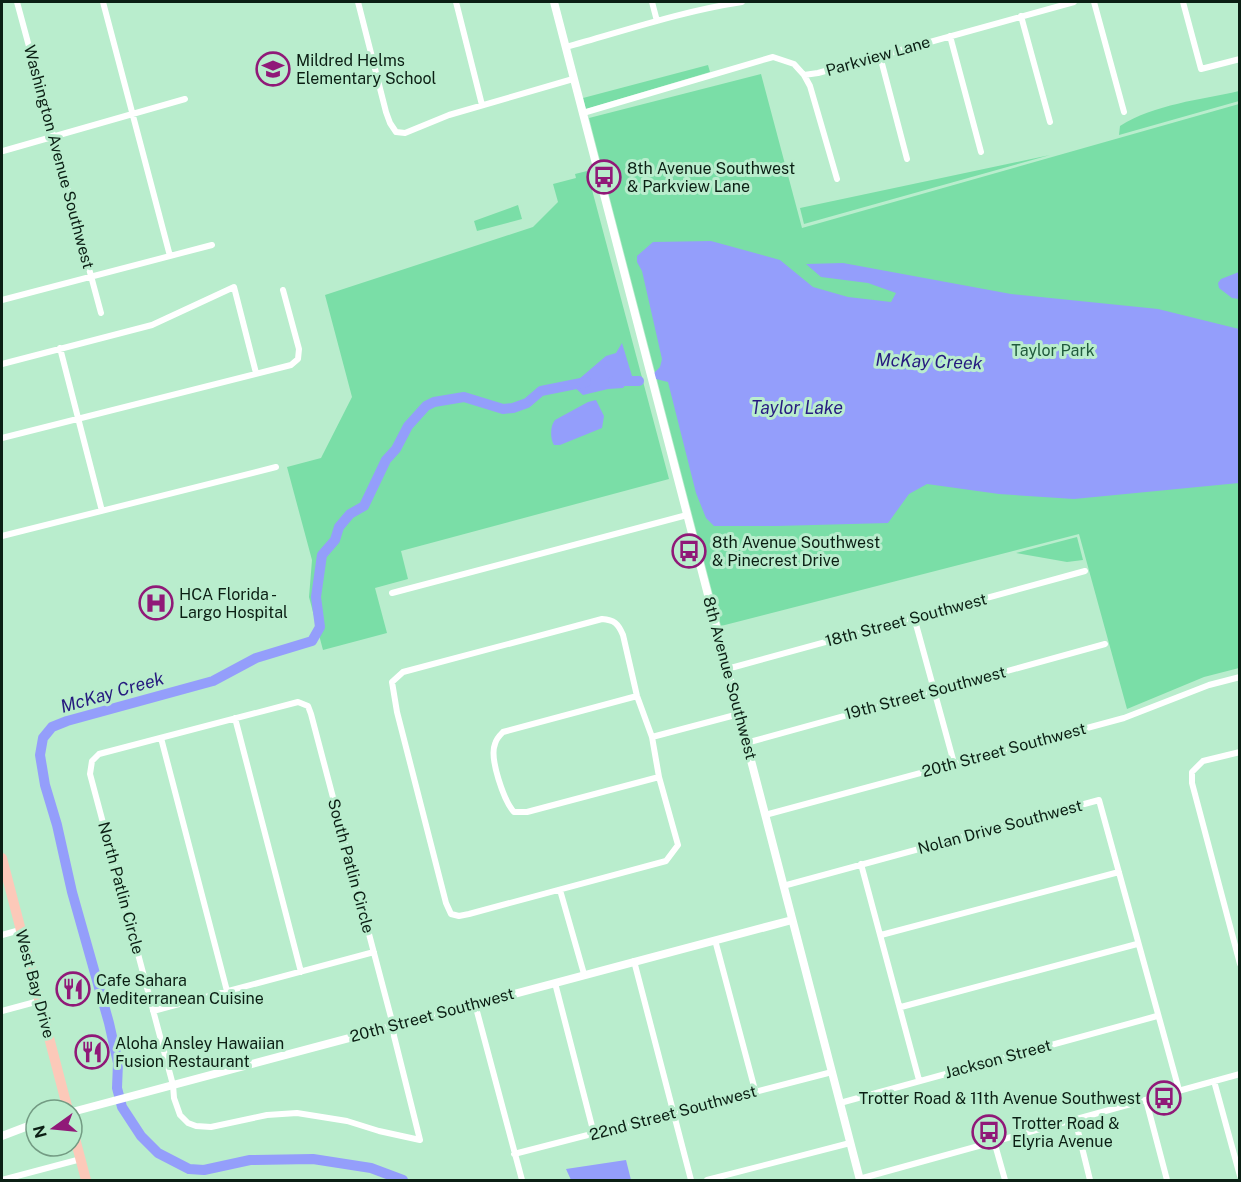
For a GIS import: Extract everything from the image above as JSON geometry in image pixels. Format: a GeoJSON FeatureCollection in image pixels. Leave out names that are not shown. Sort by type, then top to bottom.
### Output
{"type":"FeatureCollection","features":[{"type":"Feature","properties":{"kind":"main road","name":"West Bay Drive"},"geometry":{"type":"LineString","coordinates":[[2,858],[4,879],[65,1098]]}},
{"type":"Feature","properties":{"kind":"main road"},"geometry":{"type":"LineString","coordinates":[[81,1159],[86,1180]]}},
{"type":"Feature","properties":{"kind":"street","name":"Washington Avenue Southwest"},"geometry":{"type":"LineString","coordinates":[[18,2],[90,276],[102,313]]}},
{"type":"Feature","properties":{"kind":"street"},"geometry":{"type":"LineString","coordinates":[[104,2],[170,256]]}},
{"type":"Feature","properties":{"kind":"street"},"geometry":{"type":"LineString","coordinates":[[358,2],[386,112],[396,132],[405,133],[449,115],[573,79]]}},
{"type":"Feature","properties":{"kind":"street"},"geometry":{"type":"LineString","coordinates":[[456,2],[482,105]]}},
{"type":"Feature","properties":{"kind":"street","name":"8th Avenue Southwest"},"geometry":{"type":"LineString","coordinates":[[554,2],[860,1180]]}},
{"type":"Feature","properties":{"kind":"street"},"geometry":{"type":"LineString","coordinates":[[652,2],[657,21]]}},
{"type":"Feature","properties":{"kind":"street"},"geometry":{"type":"LineString","coordinates":[[566,47],[657,21],[720,5],[742,2]]}},
{"type":"Feature","properties":{"kind":"street","name":"Parkview Lane"},"geometry":{"type":"LineString","coordinates":[[583,113],[772,57],[794,64],[804,75],[818,73],[1074,2]]}},
{"type":"Feature","properties":{"kind":"street"},"geometry":{"type":"LineString","coordinates":[[1094,2],[1124,112]]}},
{"type":"Feature","properties":{"kind":"street"},"geometry":{"type":"LineString","coordinates":[[1183,2],[1201,69],[1239,59]]}},
{"type":"Feature","properties":{"kind":"street"},"geometry":{"type":"LineString","coordinates":[[1021,16],[1050,122]]}},
{"type":"Feature","properties":{"kind":"street"},"geometry":{"type":"LineString","coordinates":[[950,36],[981,152]]}},
{"type":"Feature","properties":{"kind":"street"},"geometry":{"type":"LineString","coordinates":[[880,56],[907,159]]}},
{"type":"Feature","properties":{"kind":"street"},"geometry":{"type":"LineString","coordinates":[[804,75],[810,86],[837,179]]}},
{"type":"Feature","properties":{"kind":"street"},"geometry":{"type":"LineString","coordinates":[[3,151],[185,99]]}},
{"type":"Feature","properties":{"kind":"street"},"geometry":{"type":"LineString","coordinates":[[2,300],[212,245]]}},
{"type":"Feature","properties":{"kind":"street"},"geometry":{"type":"LineString","coordinates":[[2,364],[152,324],[234,287],[256,373]]}},
{"type":"Feature","properties":{"kind":"street"},"geometry":{"type":"LineString","coordinates":[[2,438],[291,365],[298,359],[299,349],[283,290]]}},
{"type":"Feature","properties":{"kind":"street"},"geometry":{"type":"LineString","coordinates":[[60,348],[102,511]]}},
{"type":"Feature","properties":{"kind":"street"},"geometry":{"type":"LineString","coordinates":[[2,536],[276,467]]}},
{"type":"Feature","properties":{"kind":"street"},"geometry":{"type":"LineString","coordinates":[[392,593],[687,515]]}},
{"type":"Feature","properties":{"kind":"street","name":"18th Street Southwest"},"geometry":{"type":"LineString","coordinates":[[727,669],[1085,571]]}},
{"type":"Feature","properties":{"kind":"street"},"geometry":{"type":"LineString","coordinates":[[914,617],[954,763]]}},
{"type":"Feature","properties":{"kind":"street"},"geometry":{"type":"LineString","coordinates":[[602,619],[613,620],[619,625],[637,696],[652,737],[659,777],[678,845],[666,861],[469,914],[459,916],[451,914],[437,870],[392,692],[392,682],[403,672],[602,619]]}},
{"type":"Feature","properties":{"kind":"street","name":"19th Street Southwest"},"geometry":{"type":"LineString","coordinates":[[746,743],[1105,644]]}},
{"type":"Feature","properties":{"kind":"street","name":"20th Street Southwest"},"geometry":{"type":"LineString","coordinates":[[765,815],[1124,717],[1209,685],[1239,677]]}},
{"type":"Feature","properties":{"kind":"street"},"geometry":{"type":"LineString","coordinates":[[637,696],[503,732],[495,742],[493,753],[508,805],[514,812],[527,812],[659,777]]}},
{"type":"Feature","properties":{"kind":"street","name":"South Patlin Circle"},"geometry":{"type":"LineString","coordinates":[[173,1085],[174,1098],[180,1115],[188,1123],[196,1126],[211,1127],[267,1115],[297,1113],[347,1121],[420,1140],[374,952],[308,706],[298,702],[235,718]]}},
{"type":"Feature","properties":{"kind":"street"},"geometry":{"type":"LineString","coordinates":[[652,737],[739,714]]}},
{"type":"Feature","properties":{"kind":"street"},"geometry":{"type":"LineString","coordinates":[[227,991],[160,738],[235,718],[301,972]]}},
{"type":"Feature","properties":{"kind":"street","name":"North Patlin Circle"},"geometry":{"type":"LineString","coordinates":[[160,738],[99,754],[92,761],[90,774],[173,1085]]}},
{"type":"Feature","properties":{"kind":"street"},"geometry":{"type":"LineString","coordinates":[[1239,752],[1203,761],[1192,772],[1192,783],[1239,964]]}},
{"type":"Feature","properties":{"kind":"street","name":"Nolan Drive Southwest"},"geometry":{"type":"LineString","coordinates":[[783,886],[1099,800],[1179,1090]]}},
{"type":"Feature","properties":{"kind":"street"},"geometry":{"type":"LineString","coordinates":[[861,864],[882,935],[919,1080]]}},
{"type":"Feature","properties":{"kind":"street"},"geometry":{"type":"LineString","coordinates":[[882,935],[1119,872]]}},
{"type":"Feature","properties":{"kind":"street"},"geometry":{"type":"LineString","coordinates":[[560,890],[584,974]]}},
{"type":"Feature","properties":{"kind":"street","name":"20th Street Southwest"},"geometry":{"type":"LineString","coordinates":[[84,1109],[792,920]]}},
{"type":"Feature","properties":{"kind":"street"},"geometry":{"type":"LineString","coordinates":[[2,935],[20,930]]}},
{"type":"Feature","properties":{"kind":"street"},"geometry":{"type":"LineString","coordinates":[[715,940],[755,1090]]}},
{"type":"Feature","properties":{"kind":"street"},"geometry":{"type":"LineString","coordinates":[[901,1007],[1137,944]]}},
{"type":"Feature","properties":{"kind":"street"},"geometry":{"type":"LineString","coordinates":[[153,1011],[374,952]]}},
{"type":"Feature","properties":{"kind":"street"},"geometry":{"type":"LineString","coordinates":[[634,961],[691,1180]]}},
{"type":"Feature","properties":{"kind":"street"},"geometry":{"type":"LineString","coordinates":[[555,982],[594,1134]]}},
{"type":"Feature","properties":{"kind":"street"},"geometry":{"type":"LineString","coordinates":[[2,1011],[39,1001]]}},
{"type":"Feature","properties":{"kind":"street"},"geometry":{"type":"LineString","coordinates":[[476,1004],[522,1180]]}},
{"type":"Feature","properties":{"kind":"street","name":"Jackson Street"},"geometry":{"type":"LineString","coordinates":[[840,1103],[1157,1016]]}},
{"type":"Feature","properties":{"kind":"street","name":"22nd Street Southwest"},"geometry":{"type":"LineString","coordinates":[[514,1154],[832,1072]]}},
{"type":"Feature","properties":{"kind":"street"},"geometry":{"type":"LineString","coordinates":[[860,1180],[1239,1074]]}},
{"type":"Feature","properties":{"kind":"street"},"geometry":{"type":"LineString","coordinates":[[1214,1081],[1239,1176]]}},
{"type":"Feature","properties":{"kind":"street"},"geometry":{"type":"LineString","coordinates":[[1146,1100],[1167,1180]]}},
{"type":"Feature","properties":{"kind":"street"},"geometry":{"type":"LineString","coordinates":[[1075,1119],[1090,1180]]}},
{"type":"Feature","properties":{"kind":"street"},"geometry":{"type":"LineString","coordinates":[[2,1136],[24,1128]]}},
{"type":"Feature","properties":{"kind":"street"},"geometry":{"type":"LineString","coordinates":[[994,1141],[1005,1180]]}},
{"type":"Feature","properties":{"kind":"street"},"geometry":{"type":"LineString","coordinates":[[707,1180],[850,1143]]}},
{"type":"Feature","properties":{"kind":"street"},"geometry":{"type":"LineString","coordinates":[[4,1180],[81,1159]]}},
{"type":"Feature","properties":{"kind":"green space"},"geometry":{"type":"Polygon","coordinates":[[[708,65],[710,72],[586,109],[583,98],[708,65]]]}},
{"type":"Feature","properties":{"kind":"green space","name":"Taylor Park"},"geometry":{"type":"Polygon","coordinates":[[[761,74],[802,228],[1239,104],[1239,668],[1204,677],[1127,709],[1079,534],[721,626],[589,118],[761,74]]]}},
{"type":"Feature","properties":{"kind":"green space"},"geometry":{"type":"Polygon","coordinates":[[[1239,91],[1239,101],[1119,135],[1120,126],[1148,113],[1239,91]]]}},
{"type":"Feature","properties":{"kind":"green space"},"geometry":{"type":"Polygon","coordinates":[[[1050,155],[804,224],[800,208],[1050,155]]]}},
{"type":"Feature","properties":{"kind":"green space"},"geometry":{"type":"Polygon","coordinates":[[[587,171],[669,479],[401,551],[408,579],[375,588],[387,633],[323,650],[309,597],[312,560],[287,467],[321,458],[352,397],[325,295],[533,227],[558,202],[553,184],[576,178],[575,174],[587,171]]]}},
{"type":"Feature","properties":{"kind":"green space"},"geometry":{"type":"Polygon","coordinates":[[[518,205],[522,219],[477,231],[474,221],[518,205]]]}},
{"type":"Feature","properties":{"kind":"green space"},"geometry":{"type":"Polygon","coordinates":[[[1077,537],[1083,560],[1067,562],[1016,553],[1077,537]]]}},
{"type":"Feature","properties":{"kind":"water","name":"Taylor Lake"},"geometry":{"type":"Polygon","coordinates":[[[711,241],[780,260],[813,287],[848,297],[891,302],[896,293],[868,283],[821,277],[806,264],[843,263],[1011,294],[1158,309],[1239,329],[1239,483],[1074,499],[999,494],[927,484],[909,494],[888,523],[714,526],[706,518],[696,493],[668,382],[656,379],[654,373],[660,367],[662,359],[642,271],[637,262],[637,256],[653,242],[711,241]]]}},
{"type":"Feature","properties":{"kind":"water"},"geometry":{"type":"Polygon","coordinates":[[[1239,272],[1239,299],[1232,298],[1219,288],[1218,283],[1221,279],[1239,272]]]}},
{"type":"Feature","properties":{"kind":"water"},"geometry":{"type":"Polygon","coordinates":[[[622,343],[632,376],[623,388],[583,395],[572,385],[606,356],[616,353],[622,343]]]}},
{"type":"Feature","properties":{"kind":"water"},"geometry":{"type":"Polygon","coordinates":[[[596,400],[604,416],[602,428],[560,445],[554,445],[551,432],[555,420],[596,400]]]}},
{"type":"Feature","properties":{"kind":"water"},"geometry":{"type":"Polygon","coordinates":[[[626,1160],[631,1180],[571,1180],[566,1169],[626,1160]]]}},
{"type":"Feature","properties":{"kind":"waterway","name":"McKay Creek"},"geometry":{"type":"LineString","coordinates":[[613,381],[639,381]]}},
{"type":"Feature","properties":{"kind":"waterway","name":"McKay Creek"},"geometry":{"type":"LineString","coordinates":[[403,1180],[371,1168],[313,1159],[250,1160],[204,1170],[189,1169],[158,1153],[141,1136],[122,1107],[117,1088],[118,1063],[109,1023],[45,785],[40,755],[43,738],[52,727],[67,721],[213,681],[256,658],[312,641],[320,627],[316,597],[322,555],[335,540],[339,527],[350,514],[364,506],[386,460],[396,449],[408,426],[426,406],[434,402],[464,397],[503,409],[513,408],[527,403],[541,391],[586,382]]}},
{"type":"Feature","properties":{"kind":"place","name":"Mildred Helms Elementary School"},"geometry":{"type":"Point","coordinates":[273,69]}},
{"type":"Feature","properties":{"kind":"place","name":"8th Avenue Southwest & Parkview Lane"},"geometry":{"type":"Point","coordinates":[604,177]}},
{"type":"Feature","properties":{"kind":"place","name":"8th Avenue Southwest & Pinecrest Drive"},"geometry":{"type":"Point","coordinates":[689,551]}},
{"type":"Feature","properties":{"kind":"place","name":"HCA Florida - Largo Hospital"},"geometry":{"type":"Point","coordinates":[156,603]}},
{"type":"Feature","properties":{"kind":"place","name":"Cafe Sahara Mediterranean Cuisine"},"geometry":{"type":"Point","coordinates":[73,989]}},
{"type":"Feature","properties":{"kind":"place","name":"Aloha Ansley Hawaiian Fusion Restaurant"},"geometry":{"type":"Point","coordinates":[92,1052]}},
{"type":"Feature","properties":{"kind":"place","name":"Trotter Road & 11th Avenue Southwest"},"geometry":{"type":"Point","coordinates":[1164,1098]}},
{"type":"Feature","properties":{"kind":"place","name":"Trotter Road & Elyria Avenue"},"geometry":{"type":"Point","coordinates":[989,1132]}}]}
